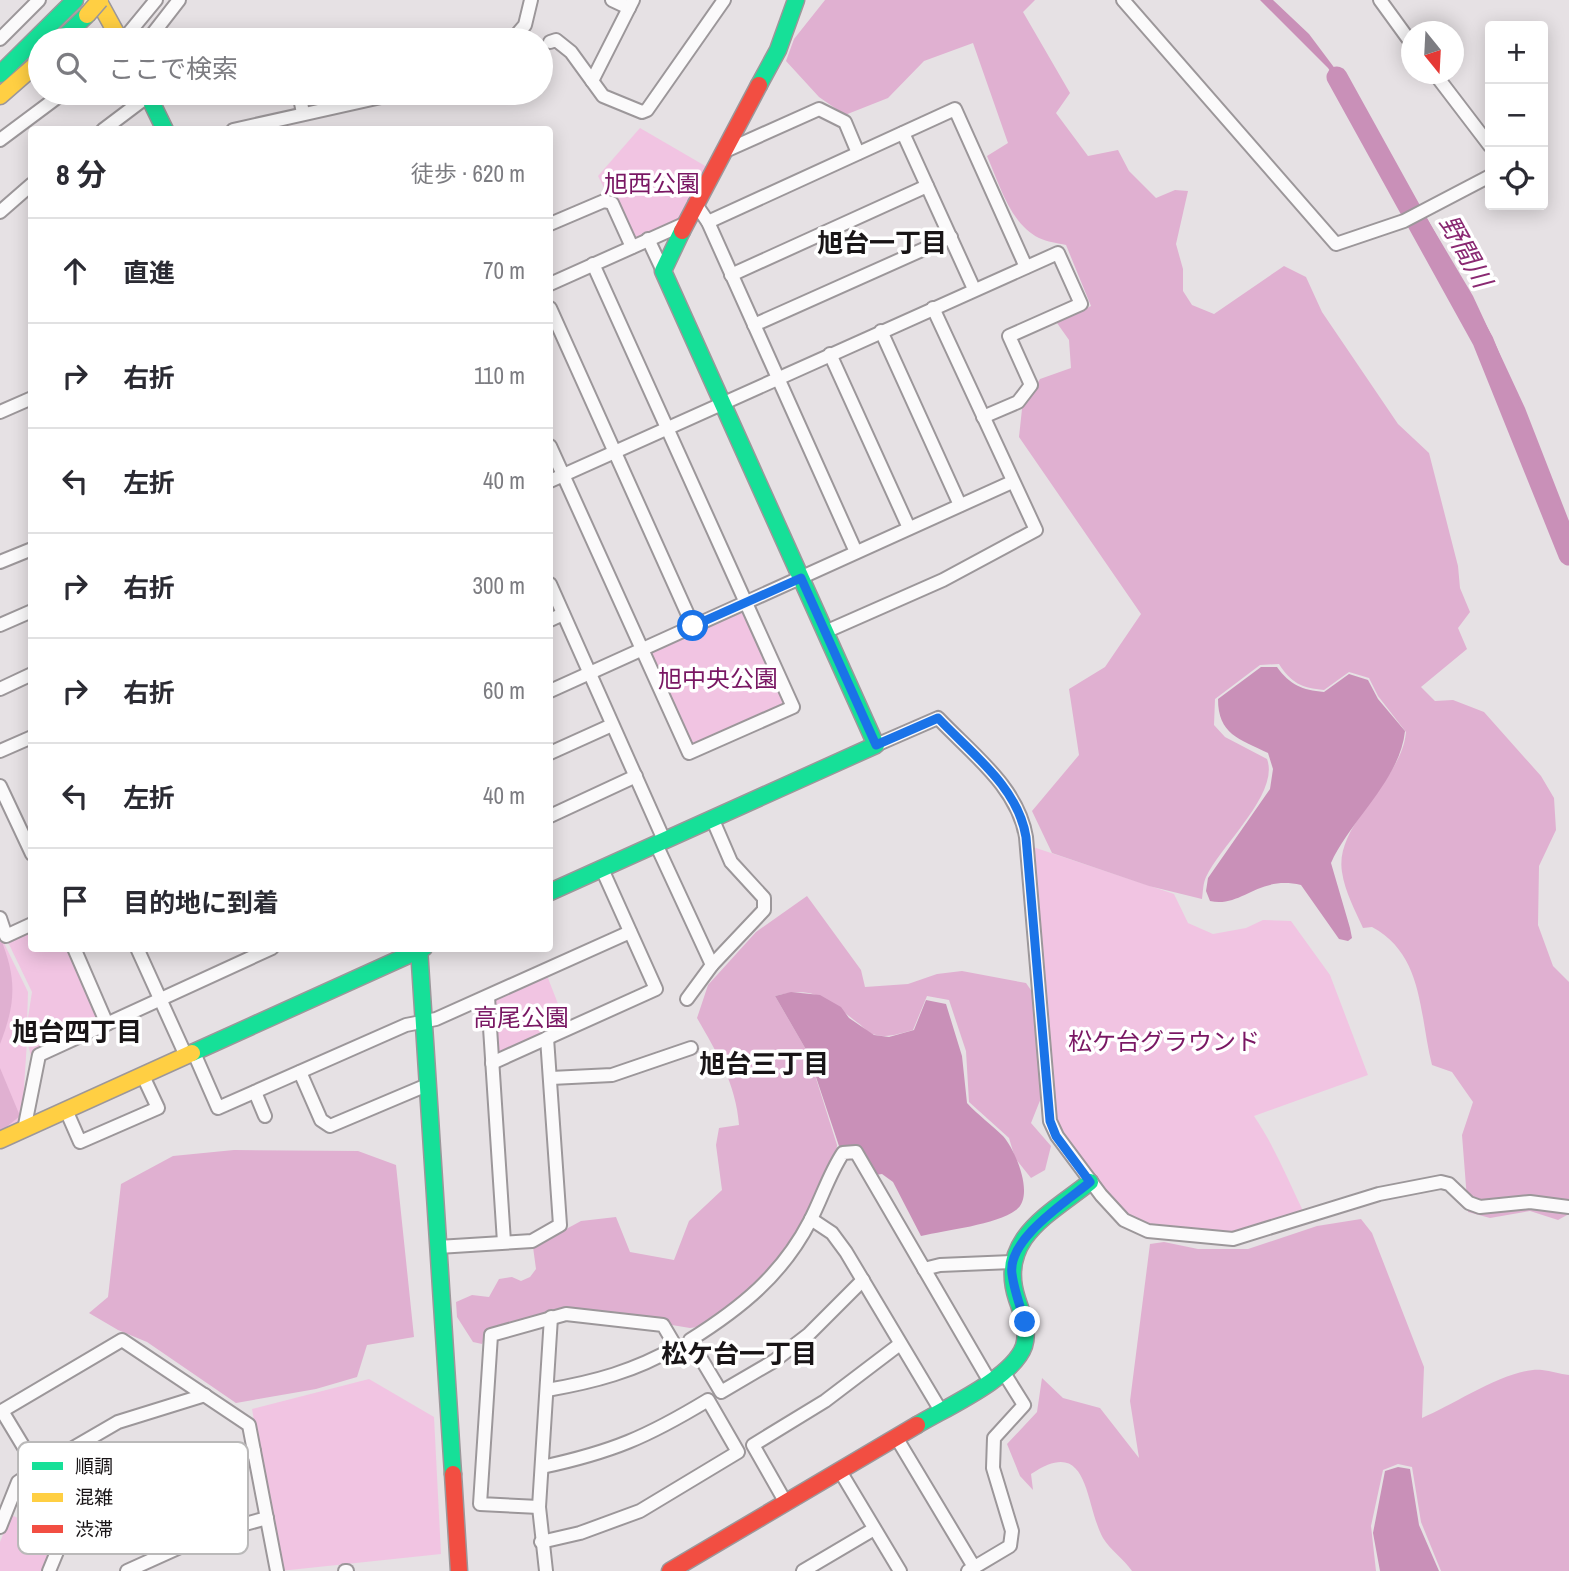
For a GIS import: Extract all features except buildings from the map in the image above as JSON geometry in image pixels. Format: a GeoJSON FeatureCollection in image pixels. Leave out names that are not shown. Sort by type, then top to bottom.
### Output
{"type":"FeatureCollection","features":[{"type":"Feature","properties":{"kind":"main road"},"geometry":{"type":"LineString","coordinates":[[47,28],[75,0]]}},
{"type":"Feature","properties":{"kind":"main road"},"geometry":{"type":"LineString","coordinates":[[73,28],[99,0],[114,28]]}},
{"type":"Feature","properties":{"kind":"main road"},"geometry":{"type":"LineString","coordinates":[[553,891],[876,745],[663,271],[684,224],[778,50],[796,0]]}},
{"type":"Feature","properties":{"kind":"main road"},"geometry":{"type":"LineString","coordinates":[[0,74],[28,46]]}},
{"type":"Feature","properties":{"kind":"main road"},"geometry":{"type":"LineString","coordinates":[[0,96],[28,72]]}},
{"type":"Feature","properties":{"kind":"main road"},"geometry":{"type":"LineString","coordinates":[[152,105],[163,126]]}},
{"type":"Feature","properties":{"kind":"main road"},"geometry":{"type":"LineString","coordinates":[[0,1140],[414,952]]}},
{"type":"Feature","properties":{"kind":"main road"},"geometry":{"type":"LineString","coordinates":[[421,952],[423,1021],[459,1571]]}},
{"type":"Feature","properties":{"kind":"main road"},"geometry":{"type":"LineString","coordinates":[[670,1571],[997,1377],[1021,1354],[1027,1334],[1012,1273],[1012,1262],[1022,1241],[1090,1182]]}},
{"type":"Feature","properties":{"kind":"street"},"geometry":{"type":"LineString","coordinates":[[0,39],[39,0]]}},
{"type":"Feature","properties":{"kind":"street"},"geometry":{"type":"LineString","coordinates":[[132,28],[156,0]]}},
{"type":"Feature","properties":{"kind":"street"},"geometry":{"type":"LineString","coordinates":[[157,28],[179,0]]}},
{"type":"Feature","properties":{"kind":"street"},"geometry":{"type":"LineString","coordinates":[[522,28],[531,0]]}},
{"type":"Feature","properties":{"kind":"street"},"geometry":{"type":"LineString","coordinates":[[592,81],[631,4],[612,0]]}},
{"type":"Feature","properties":{"kind":"street"},"geometry":{"type":"LineString","coordinates":[[553,41],[556,40],[571,52],[603,96],[642,112],[647,110],[724,0]]}},
{"type":"Feature","properties":{"kind":"street"},"geometry":{"type":"LineString","coordinates":[[1123,0],[1336,244],[1404,221],[1485,179]]}},
{"type":"Feature","properties":{"kind":"street"},"geometry":{"type":"LineString","coordinates":[[1380,0],[1401,29]]}},
{"type":"Feature","properties":{"kind":"street"},"geometry":{"type":"LineString","coordinates":[[1443,84],[1485,139]]}},
{"type":"Feature","properties":{"kind":"street"},"geometry":{"type":"LineString","coordinates":[[0,140],[47,105]]}},
{"type":"Feature","properties":{"kind":"street"},"geometry":{"type":"LineString","coordinates":[[108,126],[134,105]]}},
{"type":"Feature","properties":{"kind":"street"},"geometry":{"type":"LineString","coordinates":[[301,105],[303,113]]}},
{"type":"Feature","properties":{"kind":"street"},"geometry":{"type":"LineString","coordinates":[[249,126],[341,105]]}},
{"type":"Feature","properties":{"kind":"street"},"geometry":{"type":"LineString","coordinates":[[723,152],[819,109],[845,122],[858,153]]}},
{"type":"Feature","properties":{"kind":"street"},"geometry":{"type":"LineString","coordinates":[[708,222],[955,109],[1026,267]]}},
{"type":"Feature","properties":{"kind":"street"},"geometry":{"type":"LineString","coordinates":[[903,133],[974,289]]}},
{"type":"Feature","properties":{"kind":"street"},"geometry":{"type":"LineString","coordinates":[[731,275],[927,186]]}},
{"type":"Feature","properties":{"kind":"street"},"geometry":{"type":"LineString","coordinates":[[0,212],[28,188]]}},
{"type":"Feature","properties":{"kind":"street"},"geometry":{"type":"LineString","coordinates":[[553,223],[604,201],[612,203],[632,247]]}},
{"type":"Feature","properties":{"kind":"street"},"geometry":{"type":"LineString","coordinates":[[695,203],[708,222],[856,552]]}},
{"type":"Feature","properties":{"kind":"street"},"geometry":{"type":"LineString","coordinates":[[553,283],[684,224]]}},
{"type":"Feature","properties":{"kind":"street"},"geometry":{"type":"LineString","coordinates":[[754,325],[951,237]]}},
{"type":"Feature","properties":{"kind":"street"},"geometry":{"type":"LineString","coordinates":[[648,239],[663,271]]}},
{"type":"Feature","properties":{"kind":"street"},"geometry":{"type":"LineString","coordinates":[[553,480],[1058,253],[1081,304],[1009,336],[1031,385],[1018,402],[983,417]]}},
{"type":"Feature","properties":{"kind":"street"},"geometry":{"type":"LineString","coordinates":[[553,453],[689,754],[793,707],[593,264]]}},
{"type":"Feature","properties":{"kind":"street"},"geometry":{"type":"LineString","coordinates":[[825,632],[943,580],[1036,530],[933,308]]}},
{"type":"Feature","properties":{"kind":"street"},"geometry":{"type":"LineString","coordinates":[[553,315],[693,626]]}},
{"type":"Feature","properties":{"kind":"street"},"geometry":{"type":"LineString","coordinates":[[881,331],[960,505]]}},
{"type":"Feature","properties":{"kind":"street"},"geometry":{"type":"LineString","coordinates":[[830,354],[909,528]]}},
{"type":"Feature","properties":{"kind":"street"},"geometry":{"type":"LineString","coordinates":[[0,412],[28,400]]}},
{"type":"Feature","properties":{"kind":"street"},"geometry":{"type":"LineString","coordinates":[[553,690],[1012,482]]}},
{"type":"Feature","properties":{"kind":"street"},"geometry":{"type":"LineString","coordinates":[[0,562],[28,551]]}},
{"type":"Feature","properties":{"kind":"street"},"geometry":{"type":"LineString","coordinates":[[553,591],[636,776],[660,842],[712,965]]}},
{"type":"Feature","properties":{"kind":"street"},"geometry":{"type":"LineString","coordinates":[[0,625],[28,613]]}},
{"type":"Feature","properties":{"kind":"street"},"geometry":{"type":"LineString","coordinates":[[553,619],[563,614]]}},
{"type":"Feature","properties":{"kind":"street"},"geometry":{"type":"LineString","coordinates":[[0,689],[28,676]]}},
{"type":"Feature","properties":{"kind":"street"},"geometry":{"type":"LineString","coordinates":[[876,745],[938,718],[1003,786],[1020,811],[1026,837],[1050,1121],[1056,1136],[1090,1182],[1118,1214],[1140,1229],[1223,1240],[1242,1237],[1345,1204],[1424,1183],[1449,1184],[1469,1203],[1480,1207],[1530,1202],[1569,1208]]}},
{"type":"Feature","properties":{"kind":"street"},"geometry":{"type":"LineString","coordinates":[[553,752],[612,725]]}},
{"type":"Feature","properties":{"kind":"street"},"geometry":{"type":"LineString","coordinates":[[0,751],[28,739]]}},
{"type":"Feature","properties":{"kind":"street"},"geometry":{"type":"LineString","coordinates":[[553,815],[636,776]]}},
{"type":"Feature","properties":{"kind":"street"},"geometry":{"type":"LineString","coordinates":[[0,786],[28,846]]}},
{"type":"Feature","properties":{"kind":"street"},"geometry":{"type":"LineString","coordinates":[[687,999],[712,965],[764,910],[764,898],[731,862],[712,818]]}},
{"type":"Feature","properties":{"kind":"street"},"geometry":{"type":"LineString","coordinates":[[492,1063],[656,989],[602,869]]}},
{"type":"Feature","properties":{"kind":"street"},"geometry":{"type":"LineString","coordinates":[[0,918],[6,936],[28,926]]}},
{"type":"Feature","properties":{"kind":"street"},"geometry":{"type":"LineString","coordinates":[[139,952],[160,999],[218,1108],[405,1025],[436,1019],[488,997],[630,932]]}},
{"type":"Feature","properties":{"kind":"street"},"geometry":{"type":"LineString","coordinates":[[76,952],[107,1024]]}},
{"type":"Feature","properties":{"kind":"street"},"geometry":{"type":"LineString","coordinates":[[24,1130],[38,1055],[263,952]]}},
{"type":"Feature","properties":{"kind":"street"},"geometry":{"type":"LineString","coordinates":[[488,997],[504,1242]]}},
{"type":"Feature","properties":{"kind":"street"},"geometry":{"type":"LineString","coordinates":[[438,1247],[532,1241],[560,1225],[547,1038]]}},
{"type":"Feature","properties":{"kind":"street"},"geometry":{"type":"LineString","coordinates":[[551,1078],[612,1075],[691,1048]]}},
{"type":"Feature","properties":{"kind":"street"},"geometry":{"type":"LineString","coordinates":[[300,1072],[321,1119],[330,1126],[427,1085]]}},
{"type":"Feature","properties":{"kind":"street"},"geometry":{"type":"LineString","coordinates":[[66,1110],[80,1142],[158,1108],[143,1076]]}},
{"type":"Feature","properties":{"kind":"street"},"geometry":{"type":"LineString","coordinates":[[254,1092],[265,1116]]}},
{"type":"Feature","properties":{"kind":"street"},"geometry":{"type":"LineString","coordinates":[[863,1280],[809,1334],[774,1361],[721,1392],[690,1340],[736,1311],[783,1266],[811,1219],[843,1153],[856,1152],[924,1269],[997,1377],[1024,1405],[994,1438],[993,1468],[1012,1531],[1010,1546],[971,1569],[896,1437]]}},
{"type":"Feature","properties":{"kind":"street"},"geometry":{"type":"LineString","coordinates":[[811,1219],[832,1233],[941,1410]]}},
{"type":"Feature","properties":{"kind":"street"},"geometry":{"type":"LineString","coordinates":[[924,1269],[940,1265],[1012,1262]]}},
{"type":"Feature","properties":{"kind":"street"},"geometry":{"type":"LineString","coordinates":[[539,1507],[480,1504],[491,1335],[566,1314],[663,1325],[676,1347],[644,1366],[547,1390]]}},
{"type":"Feature","properties":{"kind":"street"},"geometry":{"type":"LineString","coordinates":[[546,1571],[539,1507],[551,1317]]}},
{"type":"Feature","properties":{"kind":"street"},"geometry":{"type":"LineString","coordinates":[[20,1442],[1,1412],[122,1340],[249,1425],[277,1571]]}},
{"type":"Feature","properties":{"kind":"street"},"geometry":{"type":"LineString","coordinates":[[786,1503],[753,1445],[825,1401],[900,1344]]}},
{"type":"Feature","properties":{"kind":"street"},"geometry":{"type":"LineString","coordinates":[[84,1442],[118,1422],[205,1395]]}},
{"type":"Feature","properties":{"kind":"street"},"geometry":{"type":"LineString","coordinates":[[541,1542],[580,1533],[640,1511],[738,1452],[708,1400],[622,1447],[542,1467]]}},
{"type":"Feature","properties":{"kind":"street"},"geometry":{"type":"LineString","coordinates":[[248,1453],[254,1451]]}},
{"type":"Feature","properties":{"kind":"street"},"geometry":{"type":"LineString","coordinates":[[840,1471],[900,1571]]}},
{"type":"Feature","properties":{"kind":"street"},"geometry":{"type":"LineString","coordinates":[[0,1527],[18,1482]]}},
{"type":"Feature","properties":{"kind":"street"},"geometry":{"type":"LineString","coordinates":[[248,1523],[267,1518]]}},
{"type":"Feature","properties":{"kind":"street"},"geometry":{"type":"LineString","coordinates":[[803,1571],[874,1529]]}},
{"type":"Feature","properties":{"kind":"street"},"geometry":{"type":"LineString","coordinates":[[49,1571],[56,1554]]}},
{"type":"Feature","properties":{"kind":"street"},"geometry":{"type":"LineString","coordinates":[[127,1571],[165,1554]]}},
{"type":"Feature","properties":{"kind":"green space","name":"旭西公園"},"geometry":{"type":"Polygon","coordinates":[[[640,128],[707,167],[682,217],[631,241],[598,176],[640,128]]]}},
{"type":"Feature","properties":{"kind":"green space","name":"旭中央公園"},"geometry":{"type":"Polygon","coordinates":[[[744,611],[783,693],[785,705],[691,747],[651,652],[744,611]]]}},
{"type":"Feature","properties":{"kind":"green space","name":"松ケ台グラウンド"},"geometry":{"type":"Polygon","coordinates":[[[1030,846],[1174,894],[1188,923],[1213,934],[1246,928],[1263,920],[1291,921],[1330,975],[1368,1075],[1254,1116],[1275,1152],[1304,1213],[1222,1235],[1141,1224],[1114,1203],[1059,1130],[1053,1111],[1030,846]]]}},
{"type":"Feature","properties":{"kind":"green space"},"geometry":{"type":"Polygon","coordinates":[[[28,928],[28,952],[72,952],[103,1023],[31,1056],[27,1041],[22,1118],[13,1128],[0,1134],[0,935],[28,992],[27,1024],[32,992],[6,938],[28,928]]]}},
{"type":"Feature","properties":{"kind":"green space","name":"高尾公園"},"geometry":{"type":"Polygon","coordinates":[[[546,973],[567,1027],[493,1061],[490,999],[546,973]]]}},
{"type":"Feature","properties":{"kind":"green space"},"geometry":{"type":"Polygon","coordinates":[[[369,1379],[434,1417],[441,1554],[280,1571],[252,1409],[369,1379]]]}},
{"type":"Feature","properties":{"kind":"green space"},"geometry":{"type":"Polygon","coordinates":[[[11,1515],[18,1518],[18,1554],[51,1554],[44,1571],[0,1571],[0,1542],[11,1515]]]}},
{"type":"Feature","properties":{"kind":"shaded area"},"geometry":{"type":"Polygon","coordinates":[[[825,0],[1035,0],[1023,12],[1070,93],[1056,113],[1088,156],[1118,150],[1129,171],[1156,198],[1175,190],[1188,191],[1176,244],[1183,269],[1183,291],[1192,305],[1214,314],[1284,266],[1306,277],[1322,312],[1398,424],[1429,453],[1458,566],[1460,588],[1470,612],[1458,628],[1467,649],[1421,687],[1435,701],[1453,700],[1484,712],[1541,776],[1554,798],[1556,830],[1539,866],[1538,925],[1553,966],[1569,982],[1569,1214],[1558,1220],[1530,1211],[1490,1218],[1468,1212],[1462,1135],[1473,1102],[1452,1072],[1432,1065],[1417,987],[1410,970],[1389,939],[1372,927],[1363,928],[1348,894],[1343,879],[1342,854],[1348,837],[1393,768],[1402,750],[1406,732],[1378,696],[1369,678],[1349,672],[1324,690],[1303,686],[1288,676],[1279,664],[1260,665],[1215,699],[1214,725],[1225,737],[1267,759],[1269,773],[1257,803],[1206,877],[1202,899],[1149,886],[1052,853],[1032,811],[1079,755],[1069,689],[1105,667],[1141,614],[1019,437],[1022,409],[1040,379],[1071,368],[1069,340],[1057,323],[1091,306],[1066,245],[1042,239],[1029,232],[1013,213],[1001,190],[987,156],[1008,143],[973,43],[924,61],[888,98],[845,115],[819,97],[786,61],[794,39],[825,0]]]}},
{"type":"Feature","properties":{"kind":"shaded area","name":"野間川"},"geometry":{"type":"Polygon","coordinates":[[[1260,0],[1273,0],[1309,34],[1351,90],[1473,296],[1525,408],[1569,521],[1569,543],[1516,401],[1461,290],[1420,226],[1361,116],[1328,68],[1260,0]]]}},
{"type":"Feature","properties":{"kind":"shaded area"},"geometry":{"type":"Polygon","coordinates":[[[1261,667],[1277,667],[1287,678],[1303,688],[1324,692],[1349,674],[1368,680],[1378,699],[1405,731],[1401,749],[1385,783],[1350,831],[1331,863],[1350,928],[1352,938],[1348,941],[1339,939],[1301,885],[1273,884],[1221,902],[1210,901],[1206,891],[1208,878],[1270,789],[1273,769],[1268,753],[1239,739],[1226,728],[1219,711],[1218,699],[1261,667]]]}},
{"type":"Feature","properties":{"kind":"shaded area"},"geometry":{"type":"Polygon","coordinates":[[[807,896],[861,970],[865,987],[908,984],[937,974],[962,971],[1026,983],[1035,996],[1041,1067],[1041,1098],[1031,1123],[1051,1146],[1045,1170],[1031,1178],[1015,1158],[1009,1138],[969,1102],[966,1051],[949,1000],[927,996],[913,1030],[886,1036],[871,1033],[821,997],[801,992],[775,996],[808,1053],[837,1145],[836,1158],[802,1229],[773,1270],[705,1326],[690,1328],[563,1307],[486,1335],[482,1344],[473,1342],[457,1317],[456,1302],[472,1295],[489,1297],[499,1279],[512,1277],[521,1281],[530,1277],[536,1269],[533,1247],[581,1221],[616,1217],[630,1252],[674,1260],[689,1221],[722,1190],[716,1145],[719,1128],[739,1125],[730,1082],[697,1018],[708,985],[756,932],[807,896]]]}},
{"type":"Feature","properties":{"kind":"shaded area"},"geometry":{"type":"Polygon","coordinates":[[[0,937],[12,978],[12,1003],[0,1044],[0,937]]]}},
{"type":"Feature","properties":{"kind":"shaded area"},"geometry":{"type":"Polygon","coordinates":[[[791,992],[820,995],[841,1007],[849,1018],[874,1035],[889,1037],[914,1030],[926,1000],[946,1004],[962,1056],[967,1103],[1003,1136],[1022,1173],[1024,1195],[1016,1210],[996,1220],[921,1236],[893,1182],[882,1174],[875,1175],[839,1146],[808,1053],[775,996],[791,992]]]}},
{"type":"Feature","properties":{"kind":"shaded area"},"geometry":{"type":"Polygon","coordinates":[[[0,1068],[20,1116],[0,1132],[0,1068]]]}},
{"type":"Feature","properties":{"kind":"shaded area"},"geometry":{"type":"Polygon","coordinates":[[[234,1150],[358,1151],[396,1165],[414,1337],[367,1345],[357,1377],[316,1389],[236,1403],[147,1342],[118,1330],[89,1313],[108,1297],[121,1184],[173,1156],[234,1150]]]}},
{"type":"Feature","properties":{"kind":"shaded area"},"geometry":{"type":"Polygon","coordinates":[[[1361,1219],[1372,1233],[1424,1367],[1422,1418],[1513,1374],[1542,1370],[1569,1375],[1569,1571],[1441,1571],[1421,1522],[1412,1467],[1398,1464],[1383,1470],[1371,1526],[1376,1571],[1132,1571],[1103,1538],[1082,1478],[1075,1467],[1064,1462],[1050,1464],[1031,1474],[1033,1490],[1020,1476],[1007,1444],[1037,1412],[1042,1378],[1063,1398],[1100,1408],[1139,1458],[1130,1401],[1150,1244],[1164,1242],[1198,1249],[1248,1249],[1317,1226],[1361,1219]]]}},
{"type":"Feature","properties":{"kind":"shaded area"},"geometry":{"type":"Polygon","coordinates":[[[1398,1467],[1410,1469],[1419,1525],[1439,1571],[1380,1571],[1373,1533],[1385,1471],[1398,1467]]]}},
{"type":"Feature","properties":{"kind":"waterway","name":"野間川"},"geometry":{"type":"LineString","coordinates":[[1337,77],[1483,341],[1569,555]]}},
{"type":"Feature","properties":{"kind":"traffic: fast"},"geometry":{"type":"LineString","coordinates":[[47,28],[75,0]]}},
{"type":"Feature","properties":{"kind":"traffic: fast"},"geometry":{"type":"LineString","coordinates":[[759,85],[778,50],[796,0]]}},
{"type":"Feature","properties":{"kind":"traffic: fast"},"geometry":{"type":"LineString","coordinates":[[73,28],[87,15]]}},
{"type":"Feature","properties":{"kind":"traffic: fast"},"geometry":{"type":"LineString","coordinates":[[0,74],[28,46]]}},
{"type":"Feature","properties":{"kind":"traffic: fast"},"geometry":{"type":"LineString","coordinates":[[153,105],[163,126]]}},
{"type":"Feature","properties":{"kind":"traffic: fast"},"geometry":{"type":"LineString","coordinates":[[553,891],[876,745],[663,271],[682,231]]}},
{"type":"Feature","properties":{"kind":"traffic: fast"},"geometry":{"type":"LineString","coordinates":[[192,1053],[415,952]]}},
{"type":"Feature","properties":{"kind":"traffic: fast"},"geometry":{"type":"LineString","coordinates":[[419,952],[453,1474]]}},
{"type":"Feature","properties":{"kind":"traffic: fast"},"geometry":{"type":"LineString","coordinates":[[917,1425],[993,1381],[1017,1358],[1024,1346],[1026,1334],[1013,1278],[1014,1260],[1031,1230],[1090,1182]]}},
{"type":"Feature","properties":{"kind":"traffic: slow"},"geometry":{"type":"LineString","coordinates":[[98,0],[113,28]]}},
{"type":"Feature","properties":{"kind":"traffic: slow"},"geometry":{"type":"LineString","coordinates":[[87,15],[100,0]]}},
{"type":"Feature","properties":{"kind":"traffic: slow"},"geometry":{"type":"LineString","coordinates":[[0,96],[28,72]]}},
{"type":"Feature","properties":{"kind":"traffic: slow"},"geometry":{"type":"LineString","coordinates":[[0,1140],[192,1053]]}},
{"type":"Feature","properties":{"kind":"traffic: jam"},"geometry":{"type":"LineString","coordinates":[[682,231],[759,85]]}},
{"type":"Feature","properties":{"kind":"traffic: jam"},"geometry":{"type":"LineString","coordinates":[[670,1571],[917,1425]]}},
{"type":"Feature","properties":{"kind":"traffic: jam"},"geometry":{"type":"LineString","coordinates":[[453,1474],[459,1571]]}},
{"type":"Feature","properties":{"kind":"district","name":"旭台一丁目"},"geometry":{"type":"Point","coordinates":[882,242]}},
{"type":"Feature","properties":{"kind":"district","name":"旭台四丁目"},"geometry":{"type":"Point","coordinates":[77,1031]}},
{"type":"Feature","properties":{"kind":"district","name":"旭台三丁目"},"geometry":{"type":"Point","coordinates":[764,1063]}},
{"type":"Feature","properties":{"kind":"district","name":"松ケ台一丁目"},"geometry":{"type":"Point","coordinates":[739,1353]}},
{"type":"Feature","properties":{"kind":"route"},"geometry":{"type":"LineString","coordinates":[[693,626],[801,578],[876,745],[938,718],[1003,786],[1020,811],[1026,837],[1050,1121],[1056,1136],[1090,1182],[1022,1241],[1015,1253],[1012,1273],[1025,1322]]}}]}
